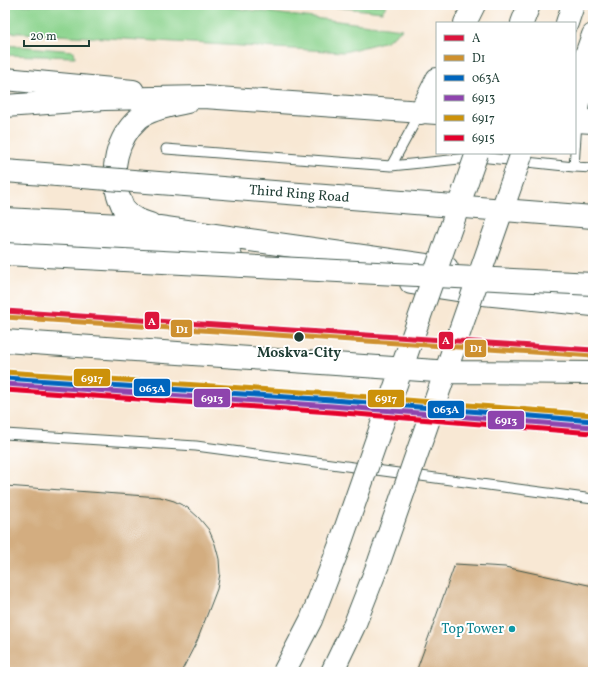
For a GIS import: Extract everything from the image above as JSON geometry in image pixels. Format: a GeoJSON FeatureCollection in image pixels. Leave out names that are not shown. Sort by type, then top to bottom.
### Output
{"type":"FeatureCollection","features":[{"type":"Feature","properties":{"kind":"main road"},"geometry":{"type":"LineString","coordinates":[[466,22],[474,5]]}},
{"type":"Feature","properties":{"kind":"main road"},"geometry":{"type":"LineString","coordinates":[[522,22],[529,5]]}},
{"type":"Feature","properties":{"kind":"main road"},"geometry":{"type":"LineString","coordinates":[[567,22],[573,5]]}},
{"type":"Feature","properties":{"kind":"main road"},"geometry":{"type":"LineString","coordinates":[[582,121],[583,63],[593,35]]}},
{"type":"Feature","properties":{"kind":"main road"},"geometry":{"type":"LineString","coordinates":[[5,79],[204,98],[429,113],[436,83]]}},
{"type":"Feature","properties":{"kind":"main road"},"geometry":{"type":"LineString","coordinates":[[5,106],[104,99],[204,98]]}},
{"type":"Feature","properties":{"kind":"main road"},"geometry":{"type":"LineString","coordinates":[[159,227],[137,220],[124,209],[117,191],[114,171],[118,151],[126,133],[139,118],[160,108],[204,98]]}},
{"type":"Feature","properties":{"kind":"main road"},"geometry":{"type":"LineString","coordinates":[[284,672],[311,620],[339,547],[477,154]]}},
{"type":"Feature","properties":{"kind":"main road"},"geometry":{"type":"LineString","coordinates":[[338,672],[379,562],[522,154]]}},
{"type":"Feature","properties":{"kind":"main road","name":"Third Ring Road"},"geometry":{"type":"LineString","coordinates":[[5,170],[593,216]]}},
{"type":"Feature","properties":{"kind":"main road"},"geometry":{"type":"LineString","coordinates":[[5,219],[159,227],[489,275],[593,285]]}},
{"type":"Feature","properties":{"kind":"main road"},"geometry":{"type":"LineString","coordinates":[[5,236],[156,246],[483,294],[593,305]]}},
{"type":"Feature","properties":{"kind":"main road"},"geometry":{"type":"LineString","coordinates":[[5,254],[593,285]]}},
{"type":"Feature","properties":{"kind":"main road"},"geometry":{"type":"LineString","coordinates":[[5,260],[382,279]]}},
{"type":"Feature","properties":{"kind":"main road"},"geometry":{"type":"LineString","coordinates":[[5,341],[450,372],[593,373]]}},
{"type":"Feature","properties":{"kind":"main road"},"geometry":{"type":"LineString","coordinates":[[332,672],[354,626]]}},
{"type":"Feature","properties":{"kind":"lane"},"geometry":{"type":"LineString","coordinates":[[391,166],[429,113]]}},
{"type":"Feature","properties":{"kind":"lane"},"geometry":{"type":"LineString","coordinates":[[574,167],[582,121]]}},
{"type":"Feature","properties":{"kind":"lane"},"geometry":{"type":"LineString","coordinates":[[166,149],[391,166],[479,157],[593,168]]}},
{"type":"Feature","properties":{"kind":"lane"},"geometry":{"type":"LineString","coordinates":[[5,434],[196,446],[593,499]]}},
{"type":"Feature","properties":{"kind":"green space"},"geometry":{"type":"Polygon","coordinates":[[[5,5],[98,5],[114,7],[116,5],[209,5],[402,29],[387,41],[344,52],[5,32],[5,5]]]}},
{"type":"Feature","properties":{"kind":"green space"},"geometry":{"type":"Polygon","coordinates":[[[316,5],[387,5],[382,12],[316,5]]]}},
{"type":"Feature","properties":{"kind":"green space"},"geometry":{"type":"Polygon","coordinates":[[[5,45],[74,51],[75,57],[5,55],[5,45]]]}},
{"type":"Feature","properties":{"kind":"building"},"geometry":{"type":"Polygon","coordinates":[[[5,486],[160,497],[174,501],[188,508],[199,518],[209,530],[215,544],[219,559],[220,574],[217,589],[197,641],[181,672],[5,672],[5,486]]]}},
{"type":"Feature","properties":{"kind":"building","name":"Top Tower"},"geometry":{"type":"Polygon","coordinates":[[[455,564],[505,567],[593,586],[593,672],[416,672],[455,564]]]}},
{"type":"Feature","properties":{"kind":"transit line","name":"A"},"geometry":{"type":"LineString","coordinates":[[5,311],[593,350]]}},
{"type":"Feature","properties":{"kind":"transit line","name":"D1"},"geometry":{"type":"LineString","coordinates":[[5,317],[593,356]]}},
{"type":"Feature","properties":{"kind":"transit line","name":"6917"},"geometry":{"type":"LineString","coordinates":[[5,372],[332,394],[593,415]]}},
{"type":"Feature","properties":{"kind":"transit line","name":"063А"},"geometry":{"type":"LineString","coordinates":[[5,378],[332,400],[593,421]]}},
{"type":"Feature","properties":{"kind":"transit line","name":"6913"},"geometry":{"type":"LineString","coordinates":[[5,384],[332,406],[593,427]]}},
{"type":"Feature","properties":{"kind":"transit line","name":"6915"},"geometry":{"type":"LineString","coordinates":[[5,390],[331,412],[592,433]]}},
{"type":"Feature","properties":{"kind":"place","name":"Moskva-City"},"geometry":{"type":"Point","coordinates":[299,337]}},
{"type":"Feature","properties":{"kind":"place","name":"Top Tower"},"geometry":{"type":"Point","coordinates":[512,629]}}]}
